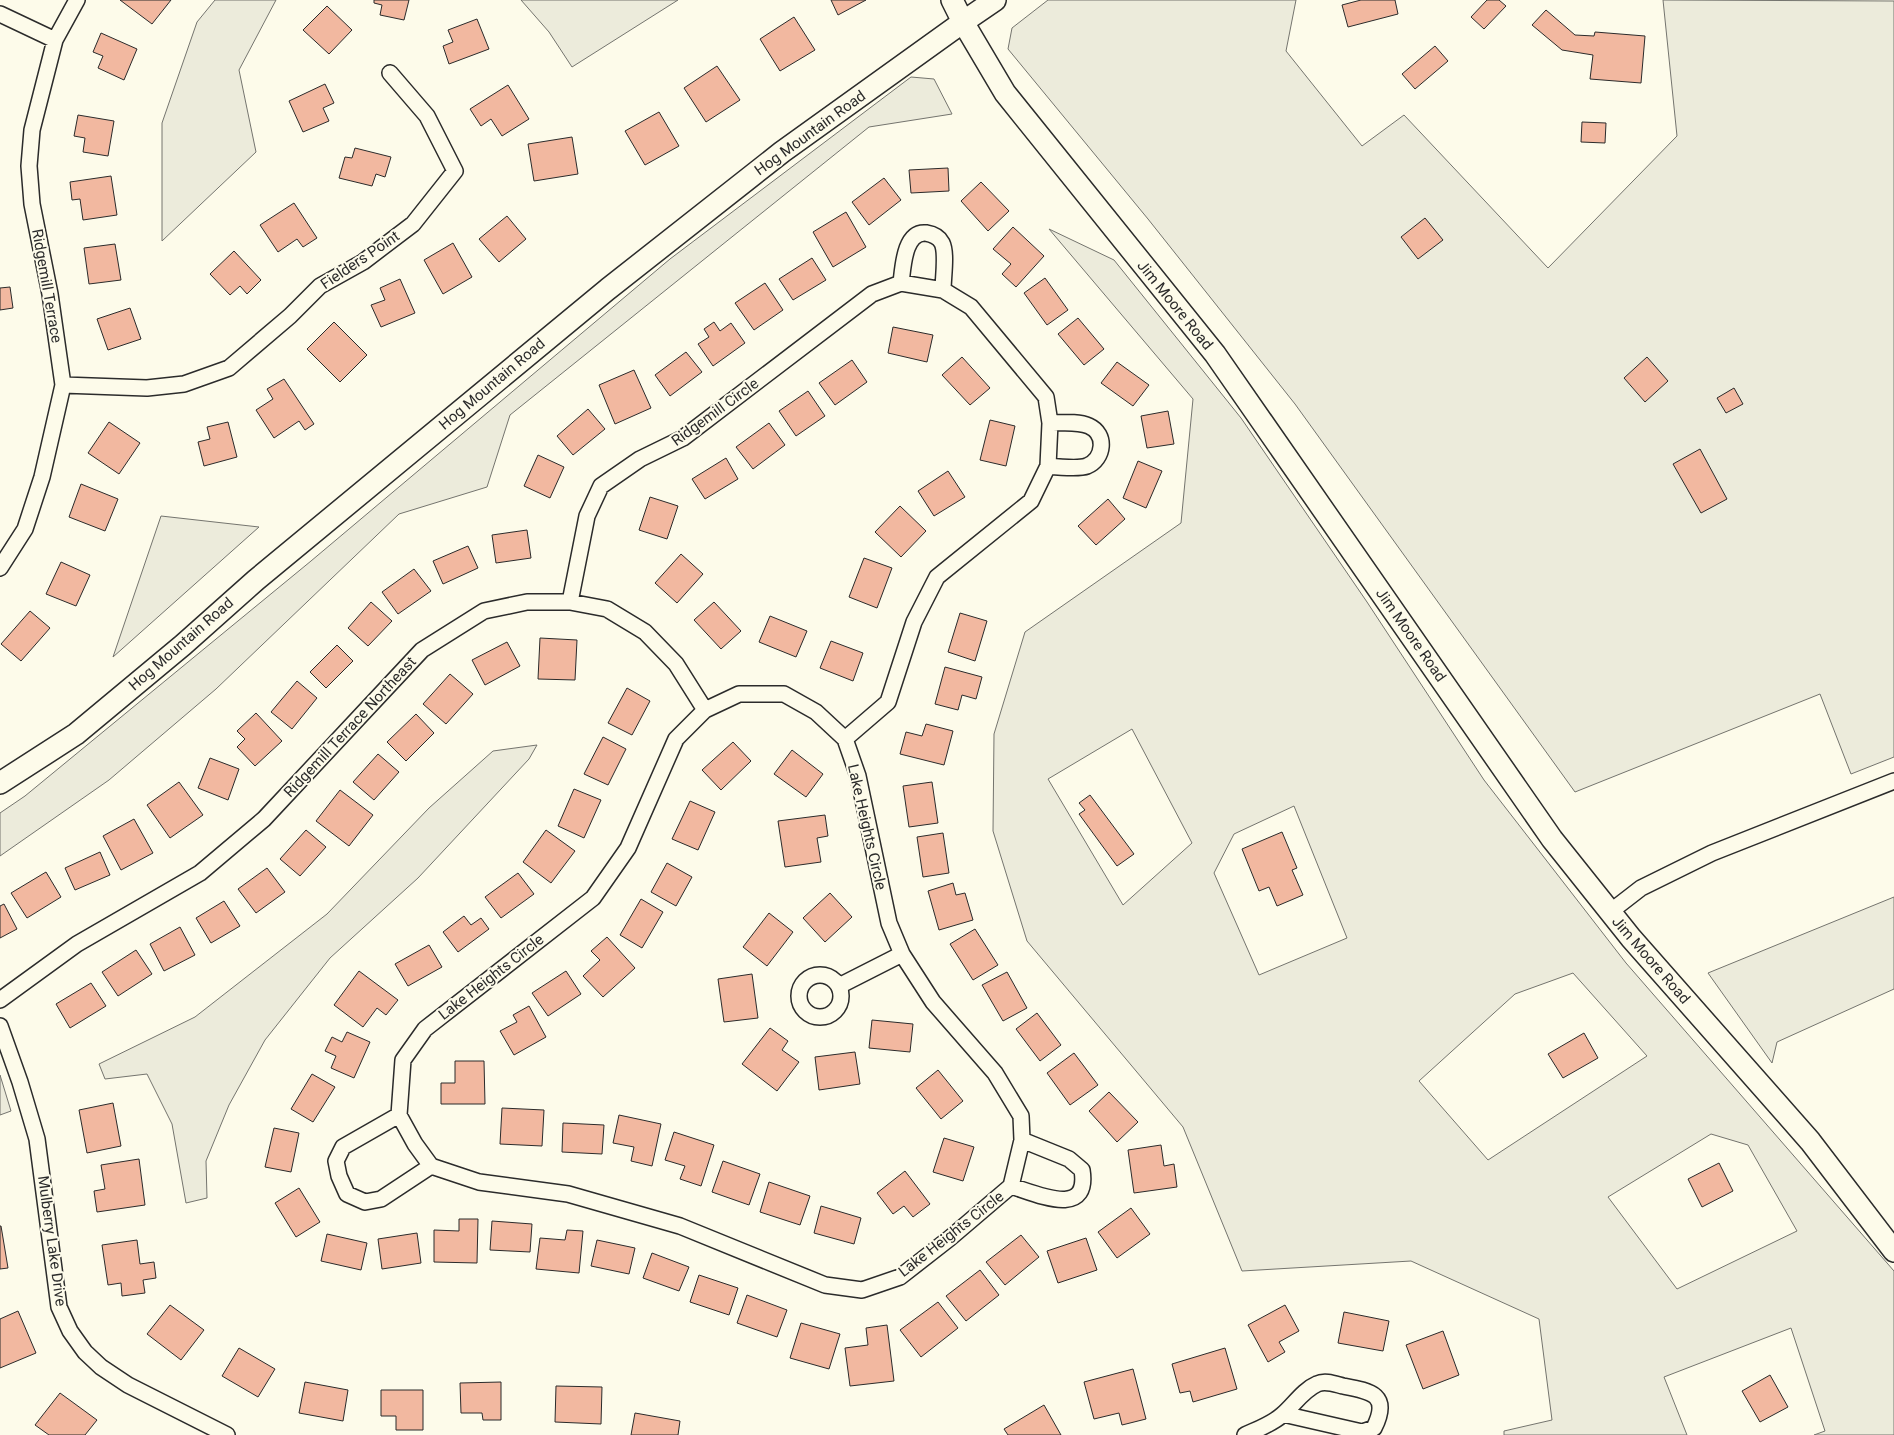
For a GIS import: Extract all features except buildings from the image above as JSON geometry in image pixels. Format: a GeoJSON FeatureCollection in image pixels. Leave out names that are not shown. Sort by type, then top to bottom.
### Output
{"type":"FeatureCollection","features":[{"type":"Feature","properties":{"kind":"street","name":"Ridgemill Terrace"},"geometry":{"type":"LineString","coordinates":[[0,568],[25,530],[42,477],[63,385],[50,294],[32,204],[30,166],[32,130],[55,40],[77,0]]}},
{"type":"Feature","properties":{"kind":"street","name":"Jim Moore Road"},"geometry":{"type":"LineString","coordinates":[[952,0],[962,22],[1005,93],[1215,354],[1552,839],[1631,938],[1810,1141],[1894,1251]]}},
{"type":"Feature","properties":{"kind":"street","name":"Hog Mountain Road"},"geometry":{"type":"LineString","coordinates":[[0,783],[76,734],[183,645],[256,580],[608,289],[782,152],[995,0]]}},
{"type":"Feature","properties":{"kind":"street"},"geometry":{"type":"LineString","coordinates":[[0,14],[55,40]]}},
{"type":"Feature","properties":{"kind":"street","name":"Fielders Point"},"geometry":{"type":"LineString","coordinates":[[63,385],[147,388],[184,384],[229,368],[290,316],[320,286],[363,262],[413,224],[455,171],[428,116],[390,73]]}},
{"type":"Feature","properties":{"kind":"street"},"geometry":{"type":"LineString","coordinates":[[845,739],[888,702],[914,622],[936,577],[1030,501],[1048,466],[1050,423],[1046,397],[971,307],[943,290],[901,283],[909,242],[915,235],[925,233],[935,235],[942,243],[944,253],[943,290]]}},
{"type":"Feature","properties":{"kind":"street","name":"Ridgemill Circle"},"geometry":{"type":"LineString","coordinates":[[570,602],[587,516],[601,486],[640,459],[683,438],[872,294],[901,283]]}},
{"type":"Feature","properties":{"kind":"street"},"geometry":{"type":"LineString","coordinates":[[1048,466],[1086,467],[1095,461],[1101,450],[1101,441],[1097,432],[1089,426],[1050,423]]}},
{"type":"Feature","properties":{"kind":"street","name":"Ridgemill Terrace Northeast"},"geometry":{"type":"LineString","coordinates":[[0,1000],[77,944],[200,872],[264,819],[422,650],[484,611],[527,602],[570,602],[607,609],[645,632],[676,664],[705,710]]}},
{"type":"Feature","properties":{"kind":"street","name":"Lake Heights Circle"},"geometry":{"type":"LineString","coordinates":[[399,1115],[403,1060],[425,1029],[593,898],[628,848],[676,739],[705,710],[739,694],[784,694],[816,712],[845,739],[858,776],[889,923],[902,954],[933,1002],[995,1073],[1021,1116],[1022,1140],[1011,1186],[950,1238],[900,1277],[862,1290],[825,1285],[680,1226],[568,1194],[479,1182],[431,1166]]}},
{"type":"Feature","properties":{"kind":"street"},"geometry":{"type":"LineString","coordinates":[[1610,912],[1641,888],[1712,853],[1894,781]]}},
{"type":"Feature","properties":{"kind":"street"},"geometry":{"type":"LineString","coordinates":[[839,986],[902,954]]}},
{"type":"Feature","properties":{"kind":"street","name":"Mulberry Lake Drive"},"geometry":{"type":"LineString","coordinates":[[0,1026],[37,1138],[59,1307],[70,1331],[86,1352],[107,1372],[128,1385],[227,1435]]}},
{"type":"Feature","properties":{"kind":"street"},"geometry":{"type":"LineString","coordinates":[[399,1115],[415,1144],[431,1166],[381,1199],[365,1202],[347,1194],[339,1176],[336,1160],[343,1147],[399,1115]]}},
{"type":"Feature","properties":{"kind":"street","name":"Lake Heights Circle"},"geometry":{"type":"LineString","coordinates":[[1011,1186],[1055,1200],[1067,1201],[1077,1196],[1084,1183],[1082,1170],[1069,1159],[1022,1140]]}},
{"type":"Feature","properties":{"kind":"street"},"geometry":{"type":"LineString","coordinates":[[1245,1435],[1275,1420],[1316,1384],[1326,1382],[1370,1391],[1377,1398],[1380,1406],[1380,1417],[1374,1428],[1362,1432],[1283,1414]]}},
{"type":"Feature","properties":{"kind":"shaded area"},"geometry":{"type":"Polygon","coordinates":[[[215,0],[276,0],[239,70],[256,152],[162,241],[162,123],[197,22],[215,0]]]}},
{"type":"Feature","properties":{"kind":"shaded area"},"geometry":{"type":"Polygon","coordinates":[[[521,0],[678,0],[572,67],[549,32],[521,0]]]}},
{"type":"Feature","properties":{"kind":"shaded area"},"geometry":{"type":"Polygon","coordinates":[[[1048,0],[1296,0],[1286,51],[1362,146],[1404,115],[1548,268],[1677,136],[1663,0],[1894,1],[1894,757],[1851,774],[1820,694],[1575,792],[1295,404],[1148,219],[1008,49],[1012,28],[1048,0]]]}},
{"type":"Feature","properties":{"kind":"shaded area"},"geometry":{"type":"Polygon","coordinates":[[[911,77],[934,79],[952,114],[869,127],[510,415],[487,487],[399,514],[216,689],[109,780],[0,856],[0,813],[25,796],[311,561],[670,259],[911,77]]]}},
{"type":"Feature","properties":{"kind":"shaded area"},"geometry":{"type":"Polygon","coordinates":[[[1049,229],[1114,260],[1241,418],[1367,602],[1484,780],[1626,963],[1894,1271],[1894,1435],[1814,1435],[1825,1431],[1791,1328],[1664,1377],[1687,1435],[1504,1435],[1504,1431],[1552,1420],[1539,1319],[1411,1261],[1242,1271],[1183,1127],[1027,941],[993,831],[994,734],[1025,632],[1181,523],[1193,399],[1049,229]],[[1132,729],[1048,779],[1123,905],[1192,843],[1132,729]],[[1294,806],[1234,834],[1214,873],[1259,975],[1347,938],[1294,806]],[[1573,973],[1515,994],[1419,1081],[1488,1160],[1647,1056],[1573,973]],[[1711,1134],[1608,1197],[1677,1289],[1797,1231],[1748,1145],[1711,1134]]]}},
{"type":"Feature","properties":{"kind":"shaded area"},"geometry":{"type":"Polygon","coordinates":[[[161,516],[259,527],[113,657],[161,516]]]}},
{"type":"Feature","properties":{"kind":"shaded area"},"geometry":{"type":"Polygon","coordinates":[[[537,745],[529,759],[418,878],[330,958],[265,1040],[229,1105],[206,1161],[207,1198],[186,1203],[172,1124],[147,1074],[105,1079],[99,1064],[195,1017],[327,914],[429,808],[493,751],[537,745]]]}},
{"type":"Feature","properties":{"kind":"shaded area"},"geometry":{"type":"Polygon","coordinates":[[[1894,897],[1894,989],[1777,1042],[1772,1063],[1708,973],[1894,897]]]}},
{"type":"Feature","properties":{"kind":"shaded area"},"geometry":{"type":"Polygon","coordinates":[[[0,1075],[11,1111],[0,1115],[0,1075]]]}}]}
